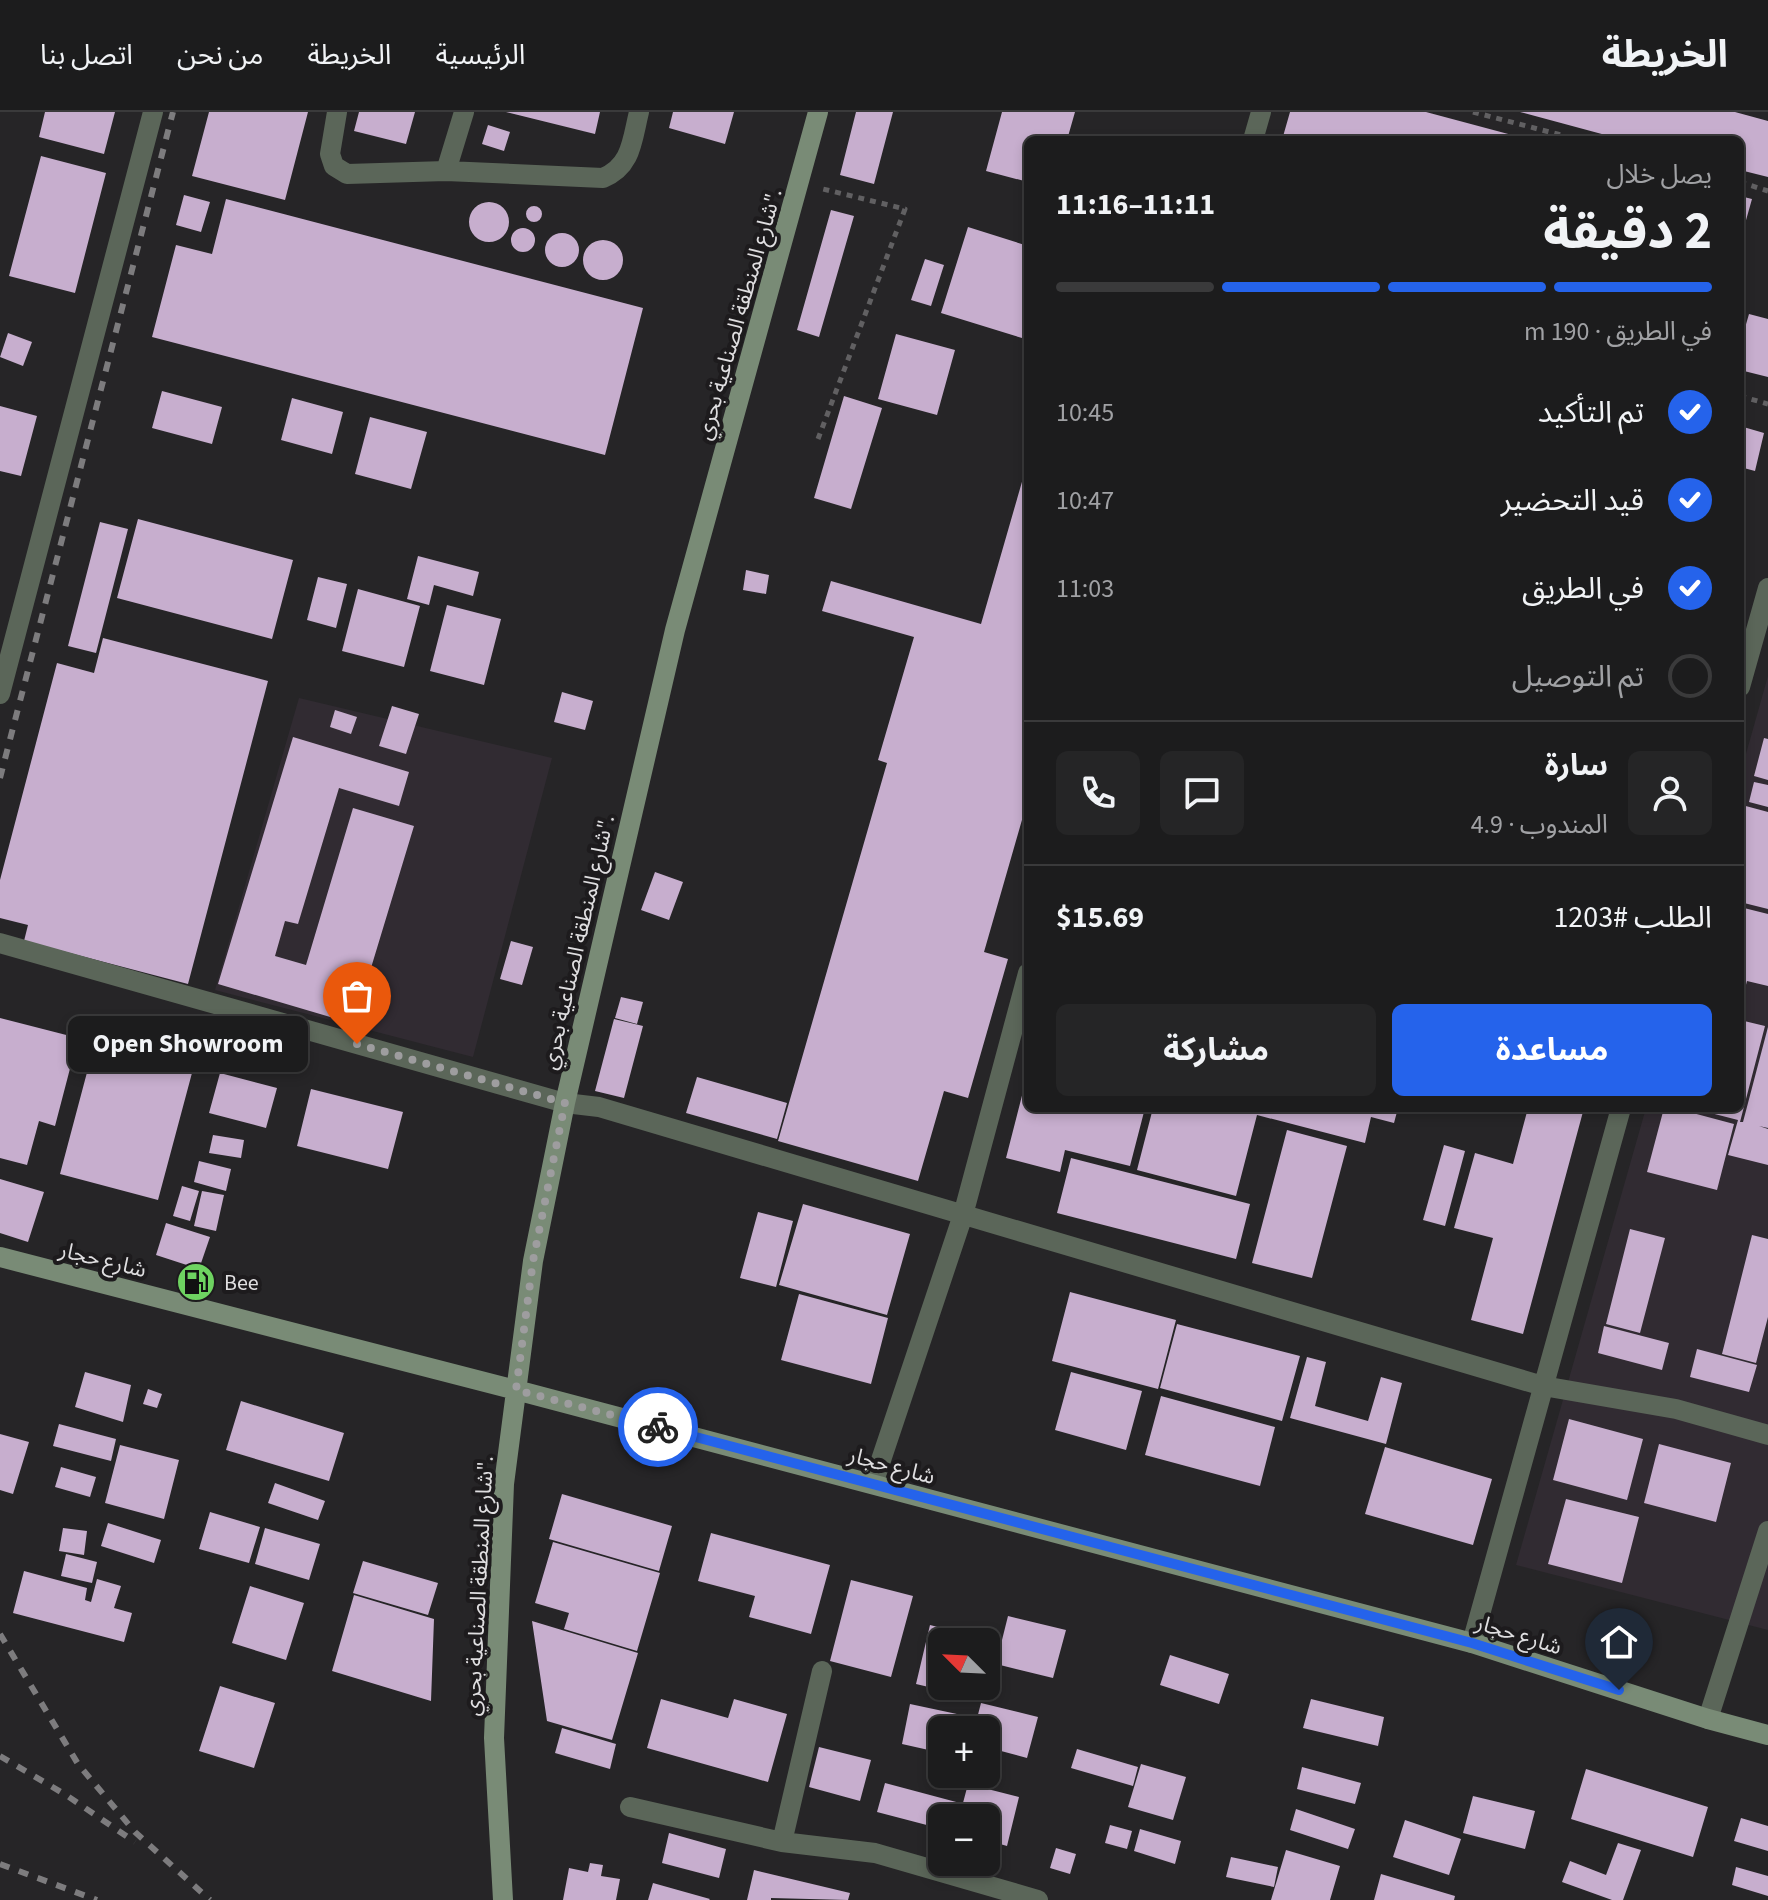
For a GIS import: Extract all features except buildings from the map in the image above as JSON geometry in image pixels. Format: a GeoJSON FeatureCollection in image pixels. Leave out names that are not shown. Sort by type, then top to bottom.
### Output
{"type":"FeatureCollection","features":[{"type":"Feature","properties":{"kind":"street"},"geometry":{"type":"LineString","coordinates":[[0,694],[153,112]]}},
{"type":"Feature","properties":{"kind":"street"},"geometry":{"type":"LineString","coordinates":[[337,112],[330,154],[334,166],[347,174],[446,171],[603,178],[619,172],[628,155],[639,112]]}},
{"type":"Feature","properties":{"kind":"street"},"geometry":{"type":"LineString","coordinates":[[446,171],[464,112]]}},
{"type":"Feature","properties":{"kind":"street","name":"شارع المنطقة الصناعية بحري\"."},"geometry":{"type":"LineString","coordinates":[[503,1900],[494,1738],[504,1484],[533,1261],[565,1103],[675,630],[818,112]]}},
{"type":"Feature","properties":{"kind":"street"},"geometry":{"type":"LineString","coordinates":[[1254,136],[1261,112]]}},
{"type":"Feature","properties":{"kind":"street"},"geometry":{"type":"LineString","coordinates":[[1744,673],[1768,588]]}},
{"type":"Feature","properties":{"kind":"street"},"geometry":{"type":"LineString","coordinates":[[0,943],[565,1103],[599,1107],[1543,1386],[1676,1409],[1768,1435]]}},
{"type":"Feature","properties":{"kind":"street"},"geometry":{"type":"LineString","coordinates":[[873,1484],[963,1215],[1024,988]]}},
{"type":"Feature","properties":{"kind":"street"},"geometry":{"type":"LineString","coordinates":[[1472,1643],[1620,1112]]}},
{"type":"Feature","properties":{"kind":"street","name":"شارع حجار"},"geometry":{"type":"LineString","coordinates":[[0,1257],[1472,1643],[1708,1719],[1768,1735]]}},
{"type":"Feature","properties":{"kind":"street"},"geometry":{"type":"LineString","coordinates":[[1708,1719],[1768,1531]]}},
{"type":"Feature","properties":{"kind":"street"},"geometry":{"type":"LineString","coordinates":[[782,1842],[822,1671]]}},
{"type":"Feature","properties":{"kind":"street"},"geometry":{"type":"LineString","coordinates":[[630,1807],[782,1842],[875,1853],[1038,1900]]}},
{"type":"Feature","properties":{"kind":"path"},"geometry":{"type":"LineString","coordinates":[[1473,112],[1565,136]]}},
{"type":"Feature","properties":{"kind":"path"},"geometry":{"type":"LineString","coordinates":[[799,183],[905,209],[818,439]]}},
{"type":"Feature","properties":{"kind":"path"},"geometry":{"type":"LineString","coordinates":[[1744,183],[1768,191]]}},
{"type":"Feature","properties":{"kind":"path"},"geometry":{"type":"LineString","coordinates":[[1744,397],[1768,404]]}},
{"type":"Feature","properties":{"kind":"shaded area"},"geometry":{"type":"Polygon","coordinates":[[[1768,676],[1768,1630],[1516,1565],[1645,1112],[1744,1112],[1744,761],[1768,676]]]}},
{"type":"Feature","properties":{"kind":"shaded area"},"geometry":{"type":"Polygon","coordinates":[[[299,698],[552,758],[473,1057],[215,990],[299,698]]]}},
{"type":"Feature","properties":{"kind":"railway"},"geometry":{"type":"LineString","coordinates":[[0,778],[173,112]]}},
{"type":"Feature","properties":{"kind":"railway"},"geometry":{"type":"LineString","coordinates":[[0,1634],[78,1764],[135,1832],[210,1900]]}},
{"type":"Feature","properties":{"kind":"railway"},"geometry":{"type":"LineString","coordinates":[[0,1756],[66,1795],[135,1842]]}},
{"type":"Feature","properties":{"kind":"railway"},"geometry":{"type":"LineString","coordinates":[[0,1864],[97,1900]]}},
{"type":"Feature","properties":{"kind":"way so far"},"geometry":{"type":"LineString","coordinates":[[357,1044],[565,1103],[533,1261],[516,1390],[658,1427]]}},
{"type":"Feature","properties":{"kind":"place","name":"Open Showroom"},"geometry":{"type":"Point","coordinates":[357,1044]}},
{"type":"Feature","properties":{"kind":"place","name":"Bee"},"geometry":{"type":"Point","coordinates":[196,1282]}},
{"type":"Feature","properties":{"kind":"route"},"geometry":{"type":"LineString","coordinates":[[658,1427],[1472,1643],[1619,1690]]}}]}
